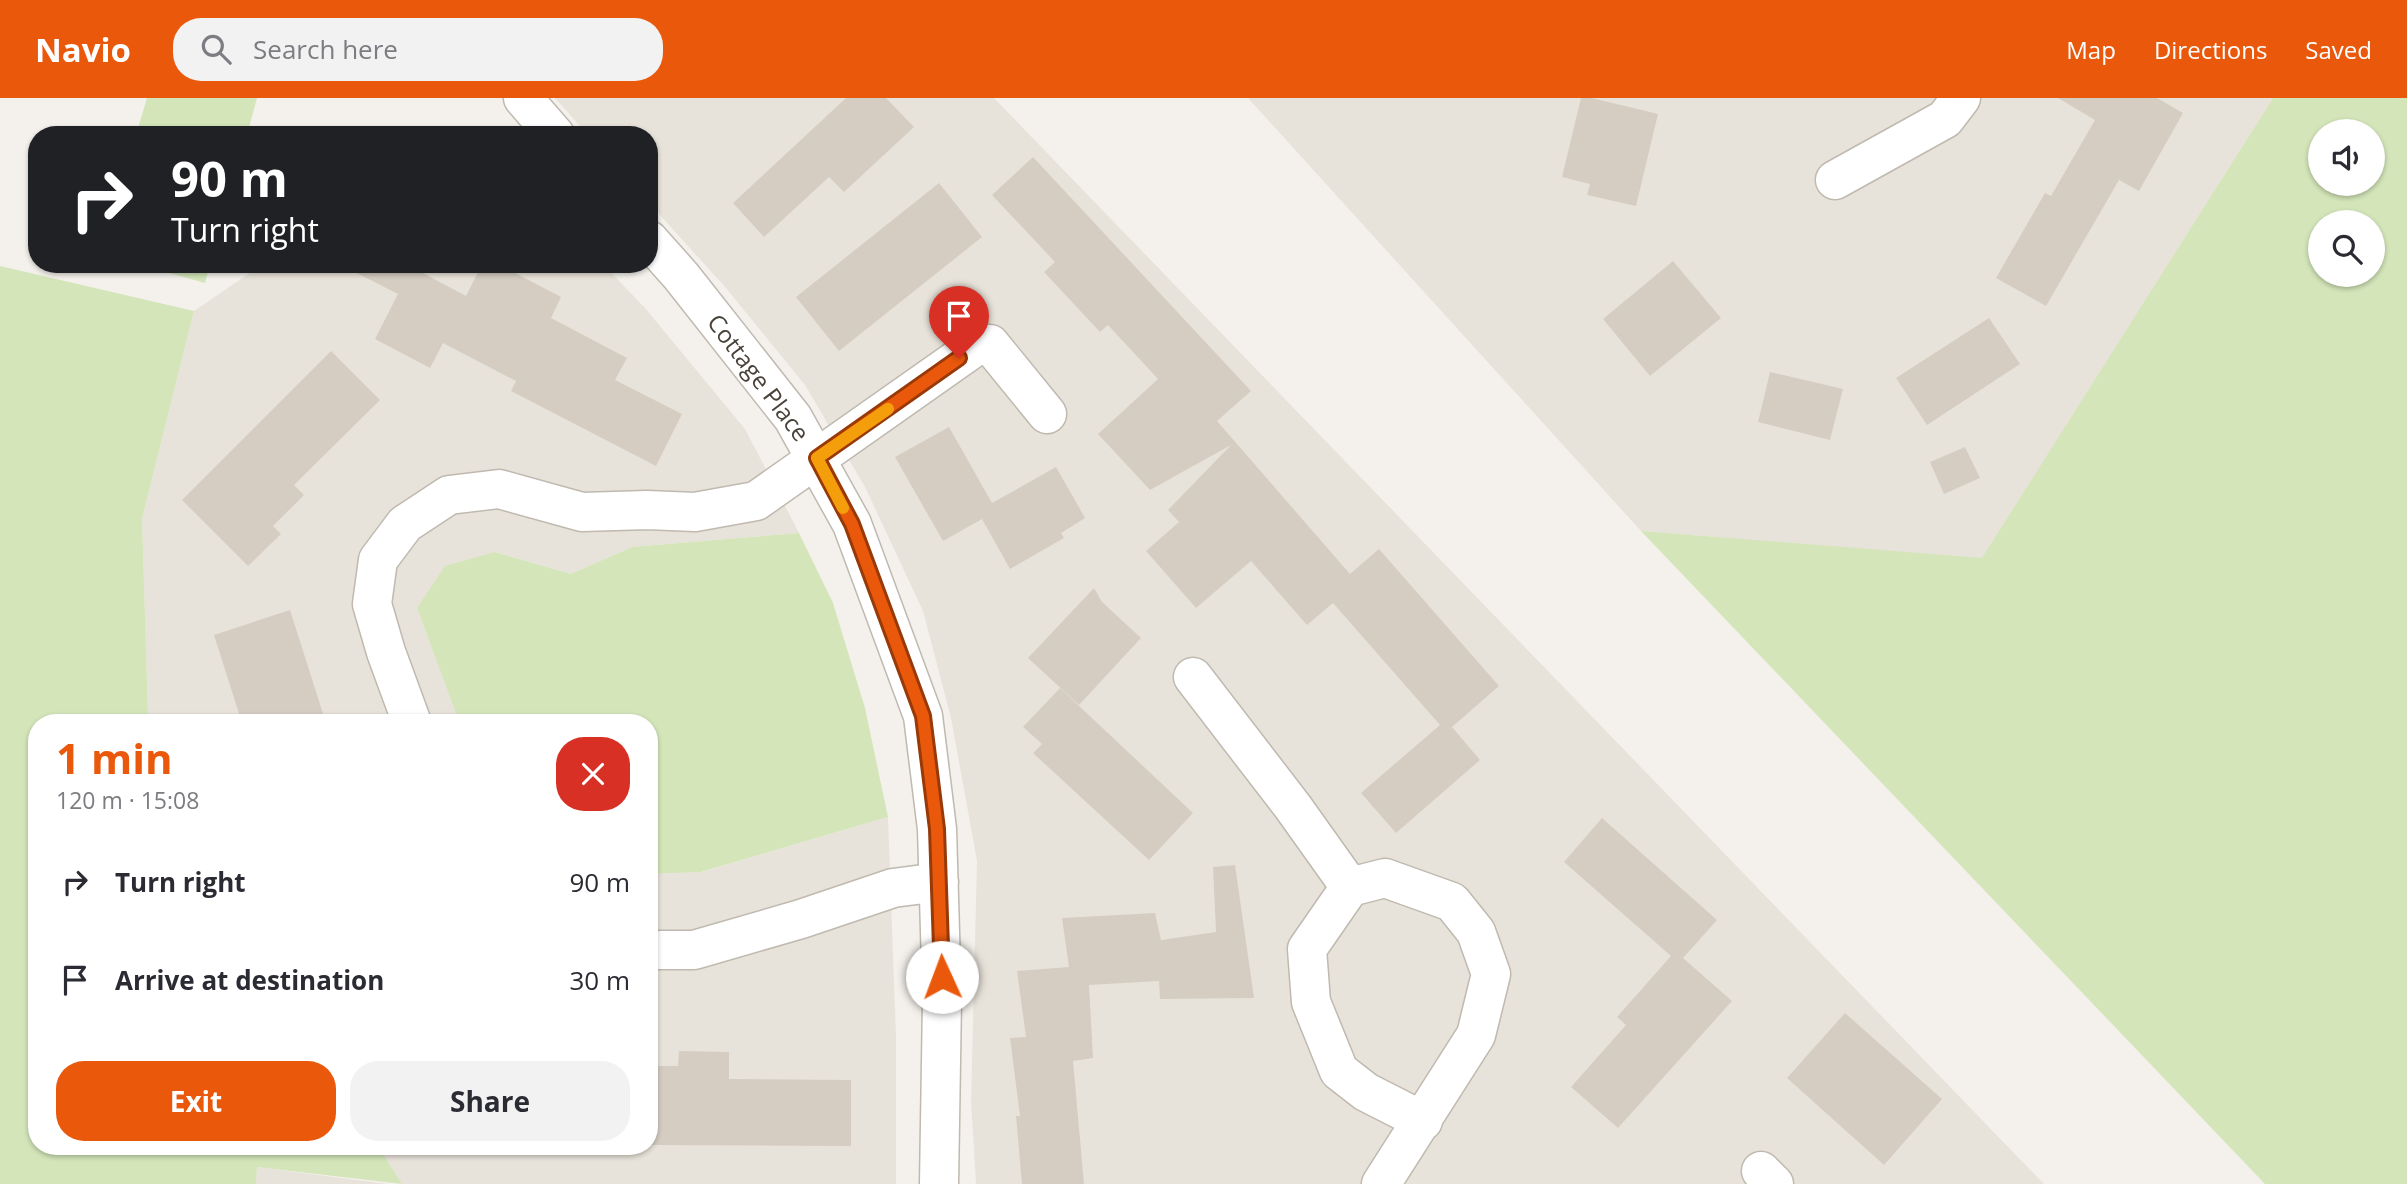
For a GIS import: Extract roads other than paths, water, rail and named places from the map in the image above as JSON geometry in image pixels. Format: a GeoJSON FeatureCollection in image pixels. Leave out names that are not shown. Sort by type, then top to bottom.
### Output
{"type":"FeatureCollection","features":[{"type":"Feature","properties":{"kind":"street"},"geometry":{"type":"LineString","coordinates":[[523,98],[547,126]]}},
{"type":"Feature","properties":{"kind":"street"},"geometry":{"type":"LineString","coordinates":[[1835,180],[1945,119],[1961,98]]}},
{"type":"Feature","properties":{"kind":"street","name":"Cottage Place"},"geometry":{"type":"LineString","coordinates":[[658,251],[793,418],[817,458],[852,524],[923,716],[937,829],[939,882],[942,1000],[939,1184]]}},
{"type":"Feature","properties":{"kind":"street"},"geometry":{"type":"LineString","coordinates":[[409,714],[372,604],[378,560],[405,524],[449,495],[499,489],[582,512],[695,512],[756,501],[979,344],[990,344],[1047,414]]}},
{"type":"Feature","properties":{"kind":"street"},"geometry":{"type":"LineString","coordinates":[[1193,677],[1293,807],[1350,887]]}},
{"type":"Feature","properties":{"kind":"street"},"geometry":{"type":"LineString","coordinates":[[1381,1184],[1423,1121],[1476,1035],[1491,974],[1476,932],[1452,902],[1385,878],[1350,887],[1307,949],[1311,1002],[1339,1070],[1366,1092],[1423,1121]]}},
{"type":"Feature","properties":{"kind":"street"},"geometry":{"type":"LineString","coordinates":[[658,950],[694,950],[801,919],[893,888],[939,882]]}}]}
